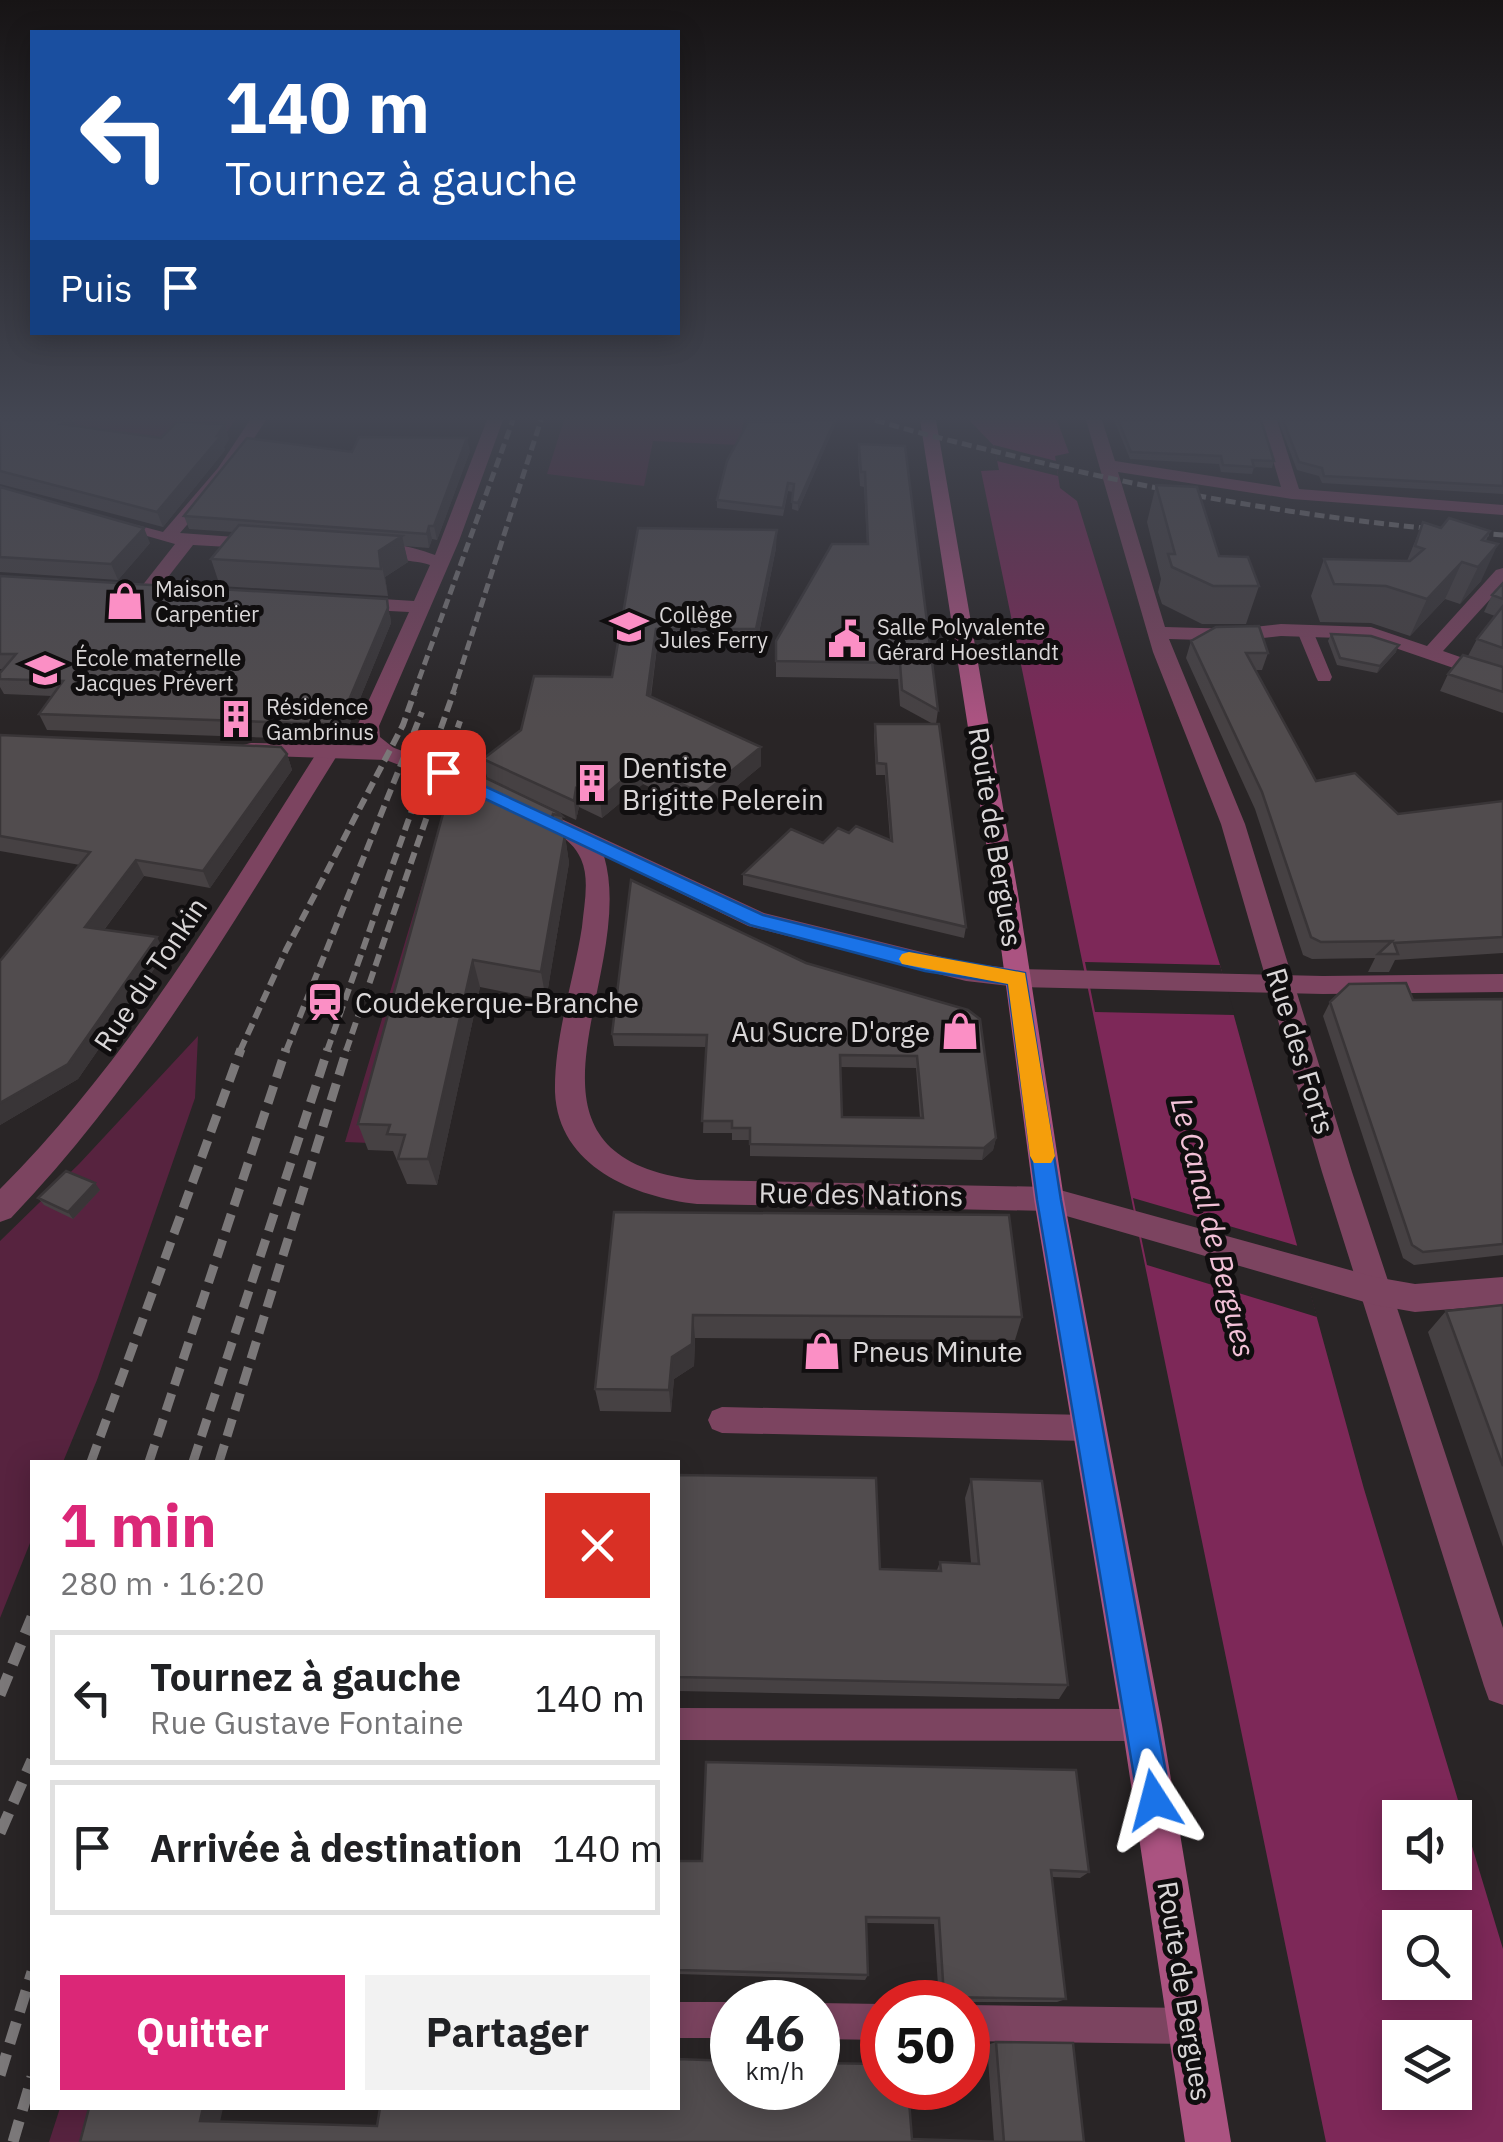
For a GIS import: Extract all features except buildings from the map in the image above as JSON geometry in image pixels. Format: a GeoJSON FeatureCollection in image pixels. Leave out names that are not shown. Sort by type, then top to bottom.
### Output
{"type":"FeatureCollection","features":[{"type":"Feature","properties":{"kind":"main road","name":"Route de Bergues"},"geometry":{"type":"LineString","coordinates":[[944,520],[1018,978],[1049,1200],[1142,1725],[1208,2142]]}},
{"type":"Feature","properties":{"kind":"street"},"geometry":{"type":"LineString","coordinates":[[98,520],[167,538],[292,545]]}},
{"type":"Feature","properties":{"kind":"street"},"geometry":{"type":"LineString","coordinates":[[167,538],[182,520]]}},
{"type":"Feature","properties":{"kind":"street"},"geometry":{"type":"LineString","coordinates":[[458,520],[366,730],[370,740],[389,753],[474,784],[774,926],[925,963],[1018,978],[1503,984]]}},
{"type":"Feature","properties":{"kind":"street","name":"Rue des Forts"},"geometry":{"type":"LineString","coordinates":[[1123,520],[1157,633],[1230,812],[1374,1291],[1503,1686]]}},
{"type":"Feature","properties":{"kind":"street"},"geometry":{"type":"LineString","coordinates":[[147,591],[188,539]]}},
{"type":"Feature","properties":{"kind":"street"},"geometry":{"type":"LineString","coordinates":[[348,548],[412,553],[438,562]]}},
{"type":"Feature","properties":{"kind":"street"},"geometry":{"type":"LineString","coordinates":[[1431,653],[1503,574]]}},
{"type":"Feature","properties":{"kind":"street"},"geometry":{"type":"LineString","coordinates":[[335,602],[418,608]]}},
{"type":"Feature","properties":{"kind":"street"},"geometry":{"type":"LineString","coordinates":[[1157,633],[1236,635],[1305,630],[1380,635],[1503,679]]}},
{"type":"Feature","properties":{"kind":"street","name":"Rue du Tonkin"},"geometry":{"type":"LineString","coordinates":[[0,1208],[72,1136],[103,1096],[334,754],[355,746],[366,730]]}},
{"type":"Feature","properties":{"kind":"street"},"geometry":{"type":"LineString","coordinates":[[230,749],[389,753]]}},
{"type":"Feature","properties":{"kind":"street"},"geometry":{"type":"LineString","coordinates":[[569,829],[596,862],[596,912]]}},
{"type":"Feature","properties":{"kind":"street"},"geometry":{"type":"LineString","coordinates":[[596,912],[608,889],[626,877],[663,874]]}},
{"type":"Feature","properties":{"kind":"street","name":"Rue des Nations"},"geometry":{"type":"LineString","coordinates":[[596,912],[569,1095],[584,1138],[602,1158],[639,1180],[683,1191],[1049,1200],[1374,1291],[1415,1298],[1503,1291]]}},
{"type":"Feature","properties":{"kind":"lane"},"geometry":{"type":"LineString","coordinates":[[1305,630],[1324,677]]}},
{"type":"Feature","properties":{"kind":"lane"},"geometry":{"type":"LineString","coordinates":[[722,1420],[1089,1428]]}},
{"type":"Feature","properties":{"kind":"lane"},"geometry":{"type":"LineString","coordinates":[[680,1724],[1142,1725]]}},
{"type":"Feature","properties":{"kind":"lane"},"geometry":{"type":"LineString","coordinates":[[680,2020],[710,2020]]}},
{"type":"Feature","properties":{"kind":"lane"},"geometry":{"type":"LineString","coordinates":[[990,2023],[1190,2026]]}},
{"type":"Feature","properties":{"kind":"shaded area"},"geometry":{"type":"Polygon","coordinates":[[[444,864],[370,1143],[345,1142],[427,869],[444,864]]]}},
{"type":"Feature","properties":{"kind":"shaded area"},"geometry":{"type":"Polygon","coordinates":[[[198,1036],[195,1098],[97,1380],[64,1460],[30,1460],[30,1543],[0,1618],[0,1241],[79,1164],[198,1036]]]}},
{"type":"Feature","properties":{"kind":"shaded area"},"geometry":{"type":"Polygon","coordinates":[[[59,2110],[111,2110],[103,2142],[49,2142],[59,2110]]]}},
{"type":"Feature","properties":{"kind":"water","name":"Le Canal de Bergues"},"geometry":{"type":"Polygon","coordinates":[[[991,520],[1083,520],[1220,965],[1364,1489],[1458,1800],[1382,1800],[1382,1890],[1472,1890],[1472,1846],[1503,1949],[1503,2142],[1326,2142],[991,520]]]}},
{"type":"Feature","properties":{"kind":"pier"},"geometry":{"type":"Polygon","coordinates":[[[1085,962],[1220,965],[1235,1015],[1095,1012],[1085,962]]]}},
{"type":"Feature","properties":{"kind":"pier"},"geometry":{"type":"Polygon","coordinates":[[[1133,1198],[1298,1246],[1317,1317],[1147,1265],[1133,1198]]]}},
{"type":"Feature","properties":{"kind":"railway"},"geometry":{"type":"LineString","coordinates":[[414,693],[477,520]]}},
{"type":"Feature","properties":{"kind":"railway"},"geometry":{"type":"LineString","coordinates":[[453,693],[509,520]]}},
{"type":"Feature","properties":{"kind":"railway"},"geometry":{"type":"LineString","coordinates":[[1355,520],[1503,535]]}},
{"type":"Feature","properties":{"kind":"railway"},"geometry":{"type":"LineString","coordinates":[[240,1051],[286,950],[403,725],[415,691]]}},
{"type":"Feature","properties":{"kind":"railway"},"geometry":{"type":"LineString","coordinates":[[327,1051],[454,691]]}},
{"type":"Feature","properties":{"kind":"railway"},"geometry":{"type":"LineString","coordinates":[[286,1051],[422,712]]}},
{"type":"Feature","properties":{"kind":"railway"},"geometry":{"type":"LineString","coordinates":[[346,1051],[460,721]]}},
{"type":"Feature","properties":{"kind":"railway"},"geometry":{"type":"LineString","coordinates":[[92,1460],[241,1049]]}},
{"type":"Feature","properties":{"kind":"railway"},"geometry":{"type":"LineString","coordinates":[[150,1460],[286,1049]]}},
{"type":"Feature","properties":{"kind":"railway"},"geometry":{"type":"LineString","coordinates":[[194,1460],[328,1049]]}},
{"type":"Feature","properties":{"kind":"railway"},"geometry":{"type":"LineString","coordinates":[[220,1460],[347,1049]]}},
{"type":"Feature","properties":{"kind":"railway"},"geometry":{"type":"LineString","coordinates":[[0,1695],[30,1622]]}},
{"type":"Feature","properties":{"kind":"railway"},"geometry":{"type":"LineString","coordinates":[[0,1833],[30,1765]]}},
{"type":"Feature","properties":{"kind":"railway"},"geometry":{"type":"LineString","coordinates":[[0,2075],[30,1978]]}},
{"type":"Feature","properties":{"kind":"railway"},"geometry":{"type":"LineString","coordinates":[[13,2142],[30,2084]]}},
{"type":"Feature","properties":{"kind":"slow traffic"},"geometry":{"type":"LineString","coordinates":[[909,959],[966,972],[1018,978],[1043,1156]]}},
{"type":"Feature","properties":{"kind":"place","name":"Maison Carpentier"},"geometry":{"type":"Point","coordinates":[125,601]}},
{"type":"Feature","properties":{"kind":"place","name":"Collège Jules Ferry"},"geometry":{"type":"Point","coordinates":[629,627]}},
{"type":"Feature","properties":{"kind":"place","name":"Salle Polyvalente Gérard Hoestlandt"},"geometry":{"type":"Point","coordinates":[847,639]}},
{"type":"Feature","properties":{"kind":"place","name":"École maternelle Jacques Prévert"},"geometry":{"type":"Point","coordinates":[45,670]}},
{"type":"Feature","properties":{"kind":"place","name":"Résidence Gambrinus"},"geometry":{"type":"Point","coordinates":[236,719]}},
{"type":"Feature","properties":{"kind":"place","name":"Dentiste Brigitte Pelerein"},"geometry":{"type":"Point","coordinates":[592,783]}},
{"type":"Feature","properties":{"kind":"place","name":"Coudekerque-Branche"},"geometry":{"type":"Point","coordinates":[325,1002]}},
{"type":"Feature","properties":{"kind":"place","name":"Au Sucre D'orge"},"geometry":{"type":"Point","coordinates":[960,1031]}},
{"type":"Feature","properties":{"kind":"place","name":"Pneus Minute"},"geometry":{"type":"Point","coordinates":[822,1351]}},
{"type":"Feature","properties":{"kind":"route"},"geometry":{"type":"LineString","coordinates":[[443,772],[757,920],[925,963],[1018,978],[1049,1200],[1154,1800]]}}]}
